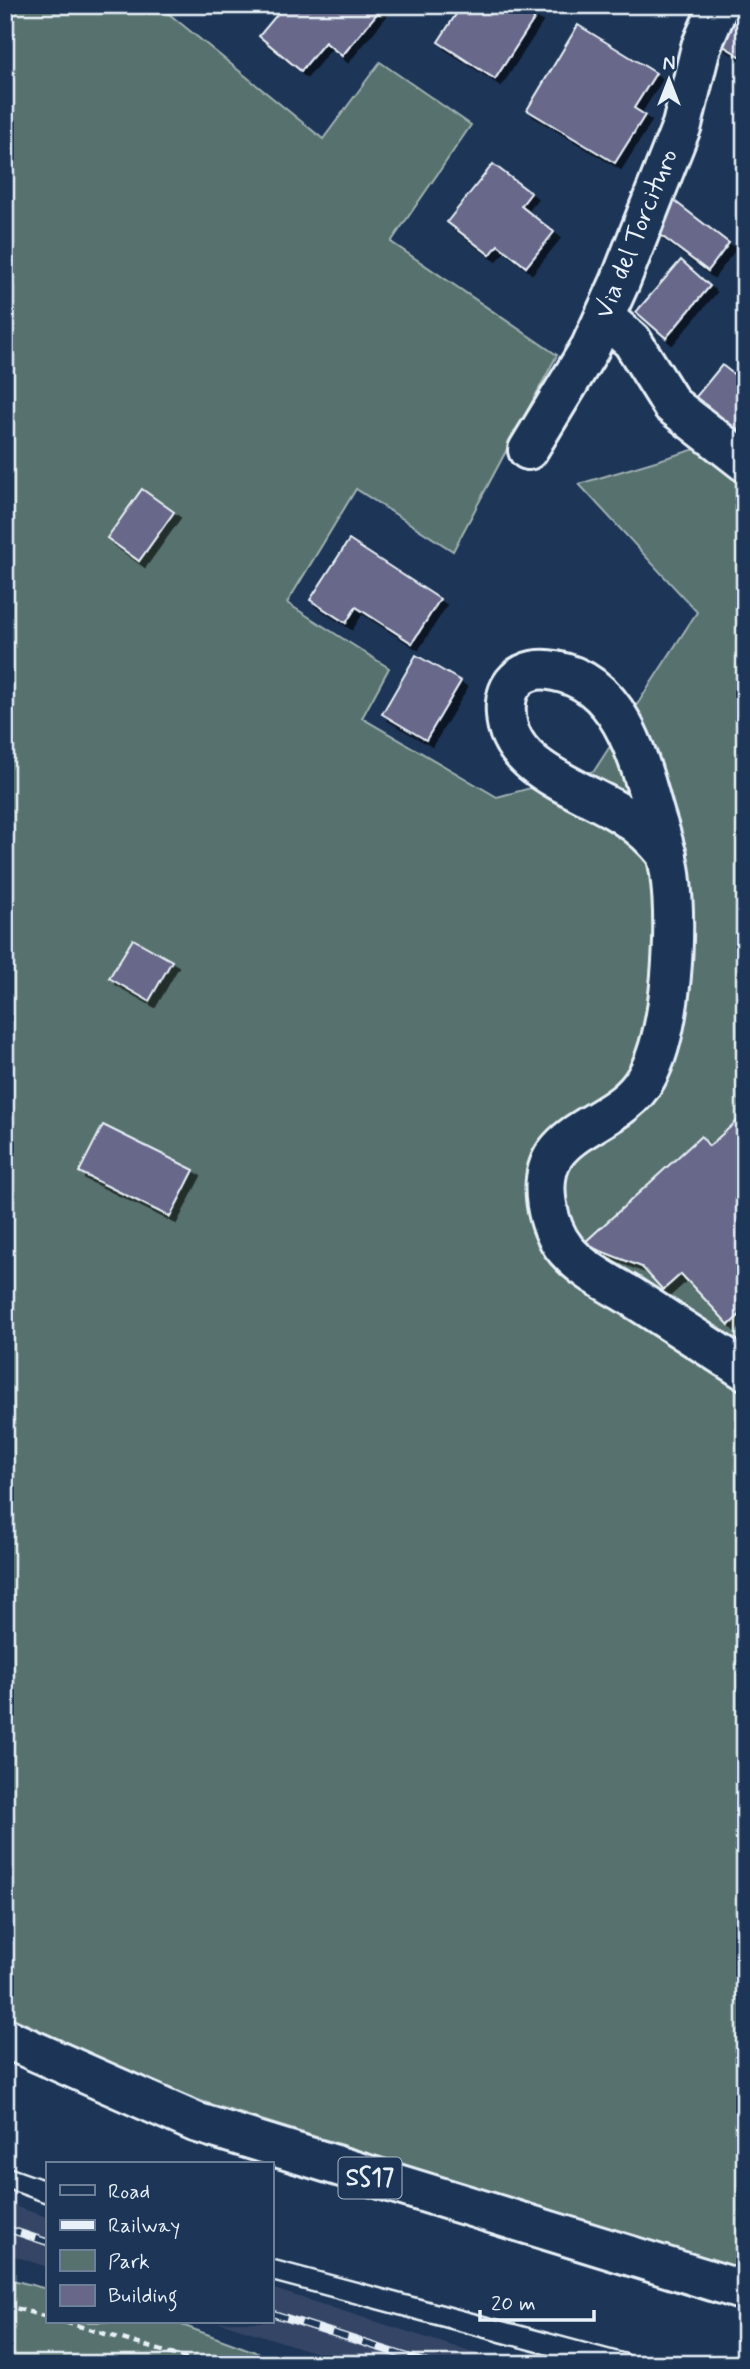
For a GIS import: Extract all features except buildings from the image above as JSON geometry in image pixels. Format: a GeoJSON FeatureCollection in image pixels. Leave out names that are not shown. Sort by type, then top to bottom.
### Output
{"type":"FeatureCollection","features":[{"type":"Feature","properties":{"kind":"street","name":"Via del Torcituro"},"geometry":{"type":"LineString","coordinates":[[528,450],[605,318],[681,125],[701,47],[719,5]]}},
{"type":"Feature","properties":{"kind":"street"},"geometry":{"type":"LineString","coordinates":[[605,318],[632,341],[672,405],[745,462]]}},
{"type":"Feature","properties":{"kind":"street"},"geometry":{"type":"LineString","coordinates":[[667,855],[640,826],[596,798],[544,771],[523,752],[509,731],[506,719],[507,695],[518,678],[528,671],[552,670],[588,685],[607,701],[633,744],[667,855],[671,888],[669,995],[658,1054],[645,1081],[631,1098],[556,1152],[549,1164],[547,1203],[554,1231],[581,1265],[745,1370]]}},
{"type":"Feature","properties":{"kind":"street","name":"SS17"},"geometry":{"type":"LineString","coordinates":[[5,2038],[195,2122],[745,2291]]}},
{"type":"Feature","properties":{"kind":"lane"},"geometry":{"type":"LineString","coordinates":[[5,2177],[46,2192]]}},
{"type":"Feature","properties":{"kind":"lane"},"geometry":{"type":"LineString","coordinates":[[273,2271],[623,2364]]}},
{"type":"Feature","properties":{"kind":"path"},"geometry":{"type":"LineString","coordinates":[[5,2305],[46,2317]]}},
{"type":"Feature","properties":{"kind":"path"},"geometry":{"type":"LineString","coordinates":[[72,2324],[206,2364]]}},
{"type":"Feature","properties":{"kind":"shaded area"},"geometry":{"type":"Polygon","coordinates":[[[5,2203],[46,2217],[46,2267],[5,2253],[5,2203]]]}},
{"type":"Feature","properties":{"kind":"shaded area"},"geometry":{"type":"Polygon","coordinates":[[[273,2289],[509,2364],[351,2364],[225,2324],[273,2324],[273,2289]]]}},
{"type":"Feature","properties":{"kind":"green space"},"geometry":{"type":"Polygon","coordinates":[[[5,5],[158,5],[323,139],[380,62],[471,125],[391,242],[557,355],[453,551],[356,489],[287,603],[389,668],[362,718],[497,797],[594,771],[697,612],[579,484],[702,447],[745,480],[745,2270],[204,2102],[148,2081],[5,2014],[5,5]]]}},
{"type":"Feature","properties":{"kind":"green space"},"geometry":{"type":"Polygon","coordinates":[[[5,2278],[46,2289],[46,2324],[179,2324],[288,2364],[5,2364],[5,2278]]]}},
{"type":"Feature","properties":{"kind":"railway"},"geometry":{"type":"LineString","coordinates":[[5,2228],[46,2242]]}},
{"type":"Feature","properties":{"kind":"railway"},"geometry":{"type":"LineString","coordinates":[[273,2314],[430,2364]]}}]}
